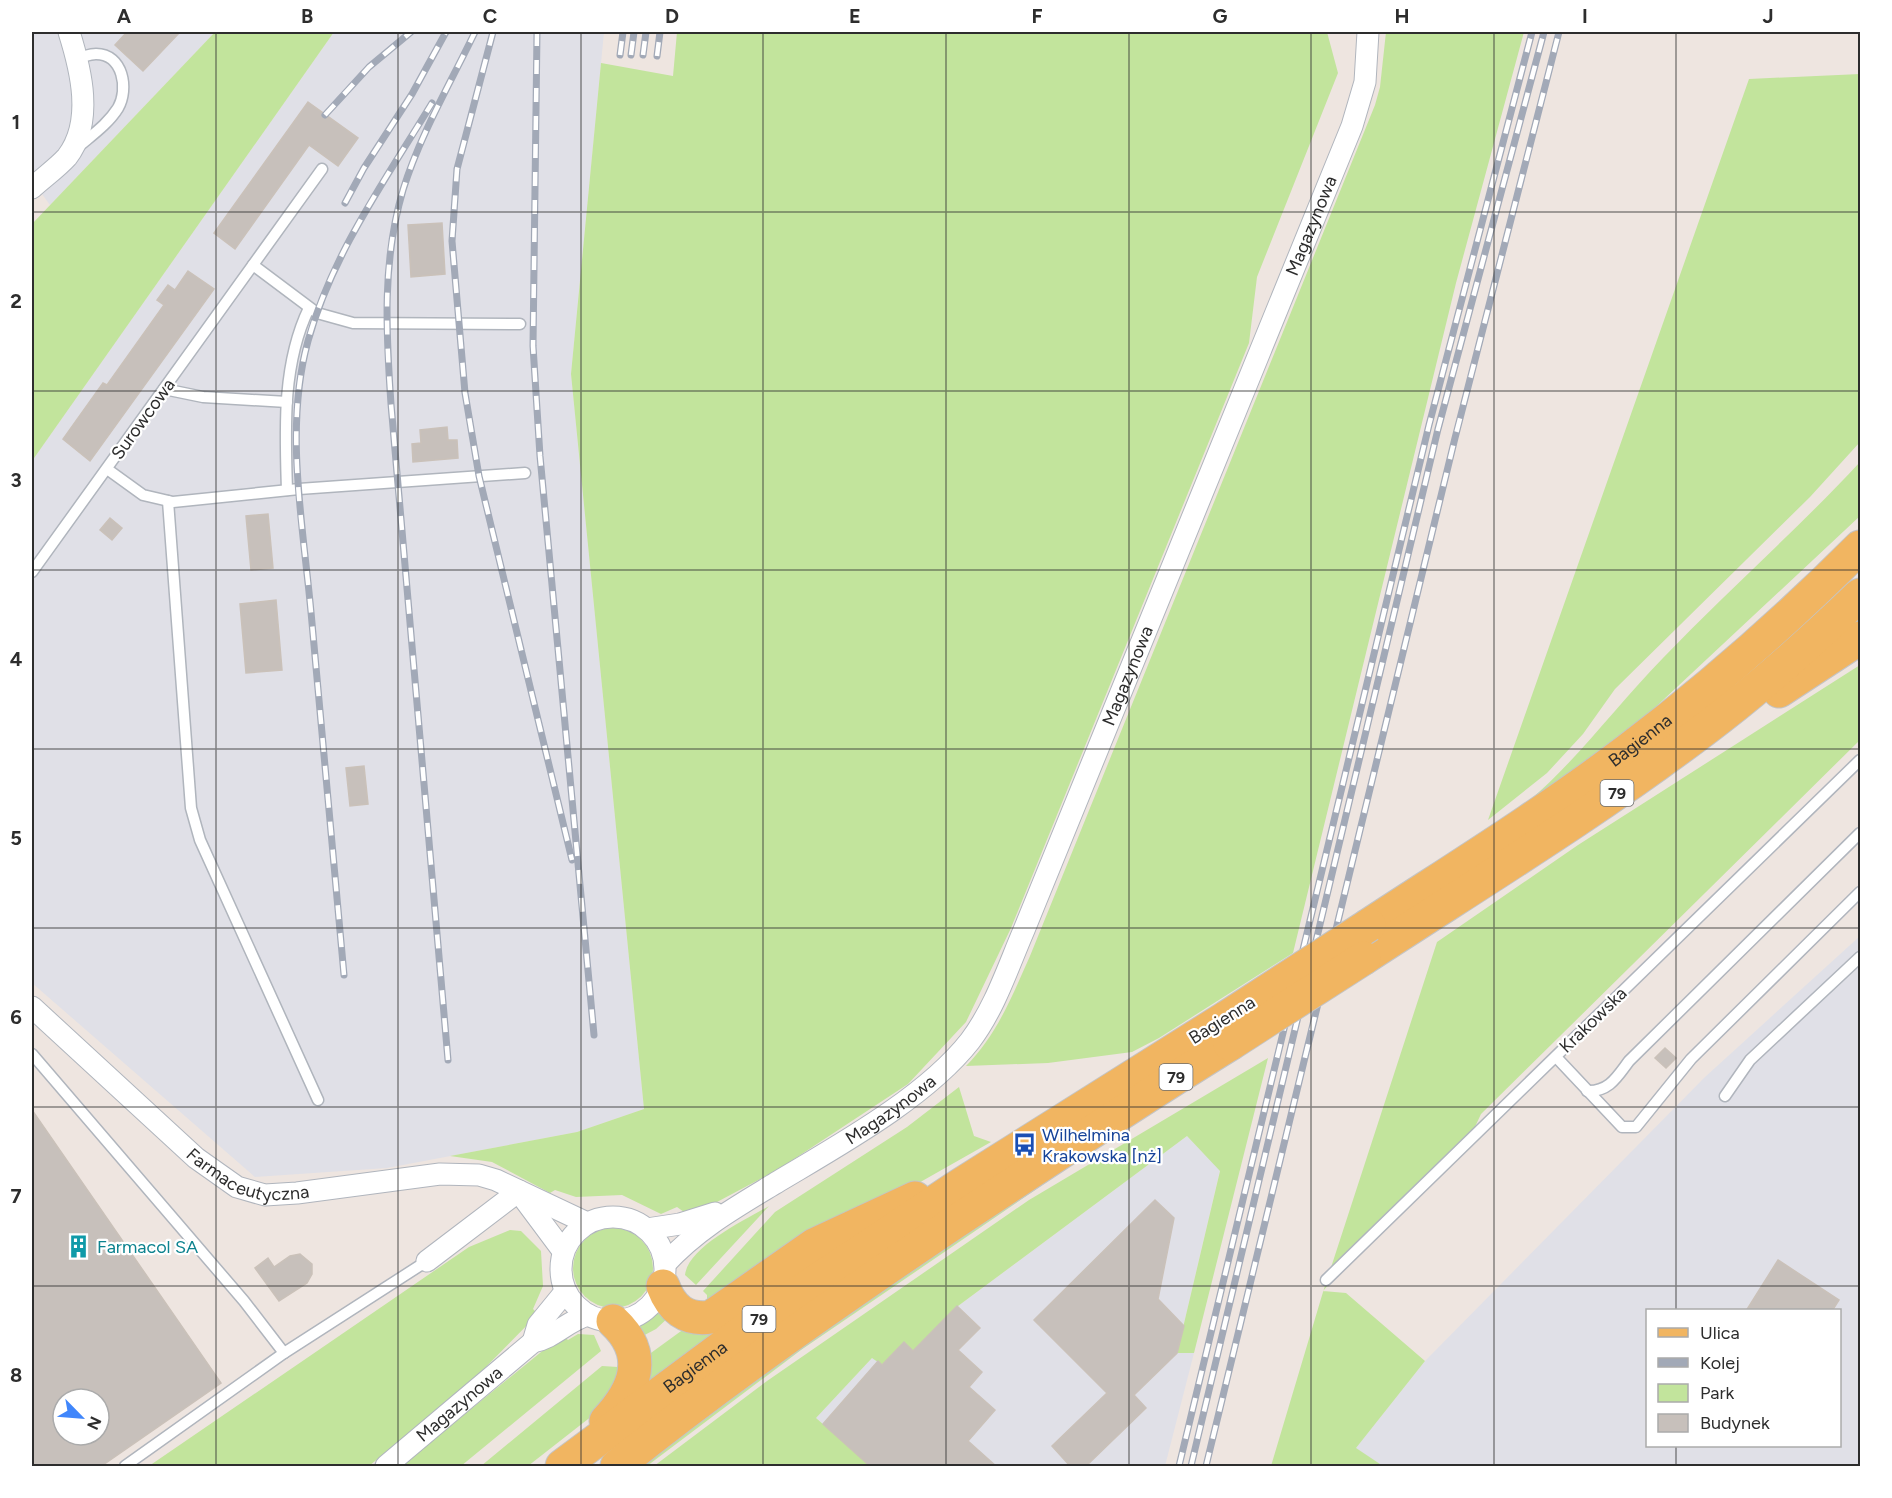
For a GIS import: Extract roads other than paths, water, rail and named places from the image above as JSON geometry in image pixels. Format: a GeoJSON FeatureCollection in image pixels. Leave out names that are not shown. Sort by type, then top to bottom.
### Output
{"type":"FeatureCollection","features":[{"type":"Feature","properties":{"kind":"main road"},"geometry":{"type":"LineString","coordinates":[[1826,581],[1860,536]]}},
{"type":"Feature","properties":{"kind":"main road","name":"Bagienna"},"geometry":{"type":"LineString","coordinates":[[565,1464],[764,1316],[957,1187],[1228,1031],[1364,958],[1406,901],[1629,749],[1722,673],[1826,581],[1860,547]]}},
{"type":"Feature","properties":{"kind":"main road","name":"Bagienna"},"geometry":{"type":"LineString","coordinates":[[617,1467],[769,1351],[892,1265],[1123,1110],[1228,1031],[1382,931],[1442,907],[1596,807],[1708,728],[1860,595]]}},
{"type":"Feature","properties":{"kind":"main road"},"geometry":{"type":"LineString","coordinates":[[1708,728],[1756,707],[1860,638]]}},
{"type":"Feature","properties":{"kind":"main road"},"geometry":{"type":"LineString","coordinates":[[664,1275],[671,1303],[683,1314],[702,1319],[711,1317],[814,1245],[908,1200],[957,1187]]}},
{"type":"Feature","properties":{"kind":"main road"},"geometry":{"type":"LineString","coordinates":[[565,1464],[622,1404],[630,1388],[635,1363],[633,1349],[625,1332],[600,1318]]}},
{"type":"Feature","properties":{"kind":"street"},"geometry":{"type":"LineString","coordinates":[[32,188],[66,157],[81,132],[83,102],[77,58],[69,32]]}},
{"type":"Feature","properties":{"kind":"street","name":"Magazynowa"},"geometry":{"type":"LineString","coordinates":[[664,1275],[700,1230],[898,1106],[943,1069],[969,1042],[982,1023],[1024,930],[1352,126],[1365,82],[1368,32]]}},
{"type":"Feature","properties":{"kind":"street","name":"Farmaceutyczna"},"geometry":{"type":"LineString","coordinates":[[32,1007],[196,1158],[222,1179],[247,1191],[277,1195],[393,1179],[465,1173],[496,1180],[587,1223]]}},
{"type":"Feature","properties":{"kind":"street"},"geometry":{"type":"LineString","coordinates":[[427,1261],[519,1191],[563,1251]]}},
{"type":"Feature","properties":{"kind":"street","name":"Magazynowa"},"geometry":{"type":"LineString","coordinates":[[647,1229],[680,1224],[733,1208]]}},
{"type":"Feature","properties":{"kind":"street"},"geometry":{"type":"LineString","coordinates":[[599,1218],[624,1218],[647,1229],[659,1245],[664,1275],[657,1298],[638,1315],[600,1318],[579,1309],[566,1292],[560,1271],[563,1251],[573,1235],[587,1223],[599,1218]]}},
{"type":"Feature","properties":{"kind":"street","name":"Magazynowa"},"geometry":{"type":"LineString","coordinates":[[533,1342],[538,1325],[566,1292]]}},
{"type":"Feature","properties":{"kind":"street","name":"Magazynowa"},"geometry":{"type":"LineString","coordinates":[[386,1467],[533,1342],[547,1339],[576,1318],[600,1318]]}},
{"type":"Feature","properties":{"kind":"lane"},"geometry":{"type":"LineString","coordinates":[[66,157],[103,126],[118,108],[124,93],[122,73],[112,59],[97,54],[77,58]]}},
{"type":"Feature","properties":{"kind":"lane","name":"Surowcowa"},"geometry":{"type":"LineString","coordinates":[[32,572],[322,169]]}},
{"type":"Feature","properties":{"kind":"lane"},"geometry":{"type":"LineString","coordinates":[[253,265],[317,314],[353,324],[520,324]]}},
{"type":"Feature","properties":{"kind":"lane"},"geometry":{"type":"LineString","coordinates":[[287,490],[285,431],[290,371],[298,330],[309,308]]}},
{"type":"Feature","properties":{"kind":"lane"},"geometry":{"type":"LineString","coordinates":[[164,389],[203,397],[287,402]]}},
{"type":"Feature","properties":{"kind":"lane"},"geometry":{"type":"LineString","coordinates":[[107,469],[144,495],[168,501],[525,473]]}},
{"type":"Feature","properties":{"kind":"lane"},"geometry":{"type":"LineString","coordinates":[[168,501],[191,808],[200,840],[318,1101]]}},
{"type":"Feature","properties":{"kind":"lane","name":"Krakowska"},"geometry":{"type":"LineString","coordinates":[[1326,1280],[1860,760]]}},
{"type":"Feature","properties":{"kind":"lane"},"geometry":{"type":"LineString","coordinates":[[1587,1091],[1609,1087],[1629,1061],[1860,833]]}},
{"type":"Feature","properties":{"kind":"lane"},"geometry":{"type":"LineString","coordinates":[[1556,1057],[1622,1127],[1636,1127],[1691,1059],[1860,892]]}},
{"type":"Feature","properties":{"kind":"lane"},"geometry":{"type":"LineString","coordinates":[[1725,1096],[1749,1060],[1860,957]]}},
{"type":"Feature","properties":{"kind":"lane"},"geometry":{"type":"LineString","coordinates":[[32,1054],[244,1301],[284,1353]]}},
{"type":"Feature","properties":{"kind":"lane"},"geometry":{"type":"LineString","coordinates":[[125,1467],[284,1353],[427,1261]]}},
{"type":"Feature","properties":{"kind":"railway"},"geometry":{"type":"LineString","coordinates":[[325,115],[369,67],[411,32]]}},
{"type":"Feature","properties":{"kind":"railway"},"geometry":{"type":"LineString","coordinates":[[345,203],[364,168],[412,94],[446,32]]}},
{"type":"Feature","properties":{"kind":"railway"},"geometry":{"type":"LineString","coordinates":[[448,1060],[391,404],[387,297],[392,243],[403,190],[427,130],[475,32]]}},
{"type":"Feature","properties":{"kind":"railway"},"geometry":{"type":"LineString","coordinates":[[493,32],[457,169],[452,241],[465,393],[479,476],[572,860]]}},
{"type":"Feature","properties":{"kind":"railway"},"geometry":{"type":"LineString","coordinates":[[537,32],[533,346],[540,456],[594,1035]]}},
{"type":"Feature","properties":{"kind":"railway"},"geometry":{"type":"LineString","coordinates":[[620,55],[623,32]]}},
{"type":"Feature","properties":{"kind":"railway"},"geometry":{"type":"LineString","coordinates":[[631,55],[634,32]]}},
{"type":"Feature","properties":{"kind":"railway"},"geometry":{"type":"LineString","coordinates":[[643,55],[646,32]]}},
{"type":"Feature","properties":{"kind":"railway"},"geometry":{"type":"LineString","coordinates":[[657,56],[660,32]]}},
{"type":"Feature","properties":{"kind":"railway"},"geometry":{"type":"LineString","coordinates":[[1179,1466],[1429,425],[1532,32]]}},
{"type":"Feature","properties":{"kind":"railway"},"geometry":{"type":"LineString","coordinates":[[1191,1466],[1438,429],[1544,32]]}},
{"type":"Feature","properties":{"kind":"railway"},"geometry":{"type":"LineString","coordinates":[[1206,1466],[1455,438],[1559,32]]}},
{"type":"Feature","properties":{"kind":"railway"},"geometry":{"type":"LineString","coordinates":[[344,975],[300,511],[296,442],[297,408],[308,341],[331,278],[362,218],[432,103]]}},
{"type":"Feature","properties":{"kind":"place","name":"Wilhelmina Krakowska [nż]"},"geometry":{"type":"Point","coordinates":[1024,1145]}},
{"type":"Feature","properties":{"kind":"place","name":"Farmacol SA"},"geometry":{"type":"Point","coordinates":[79,1247]}}]}
